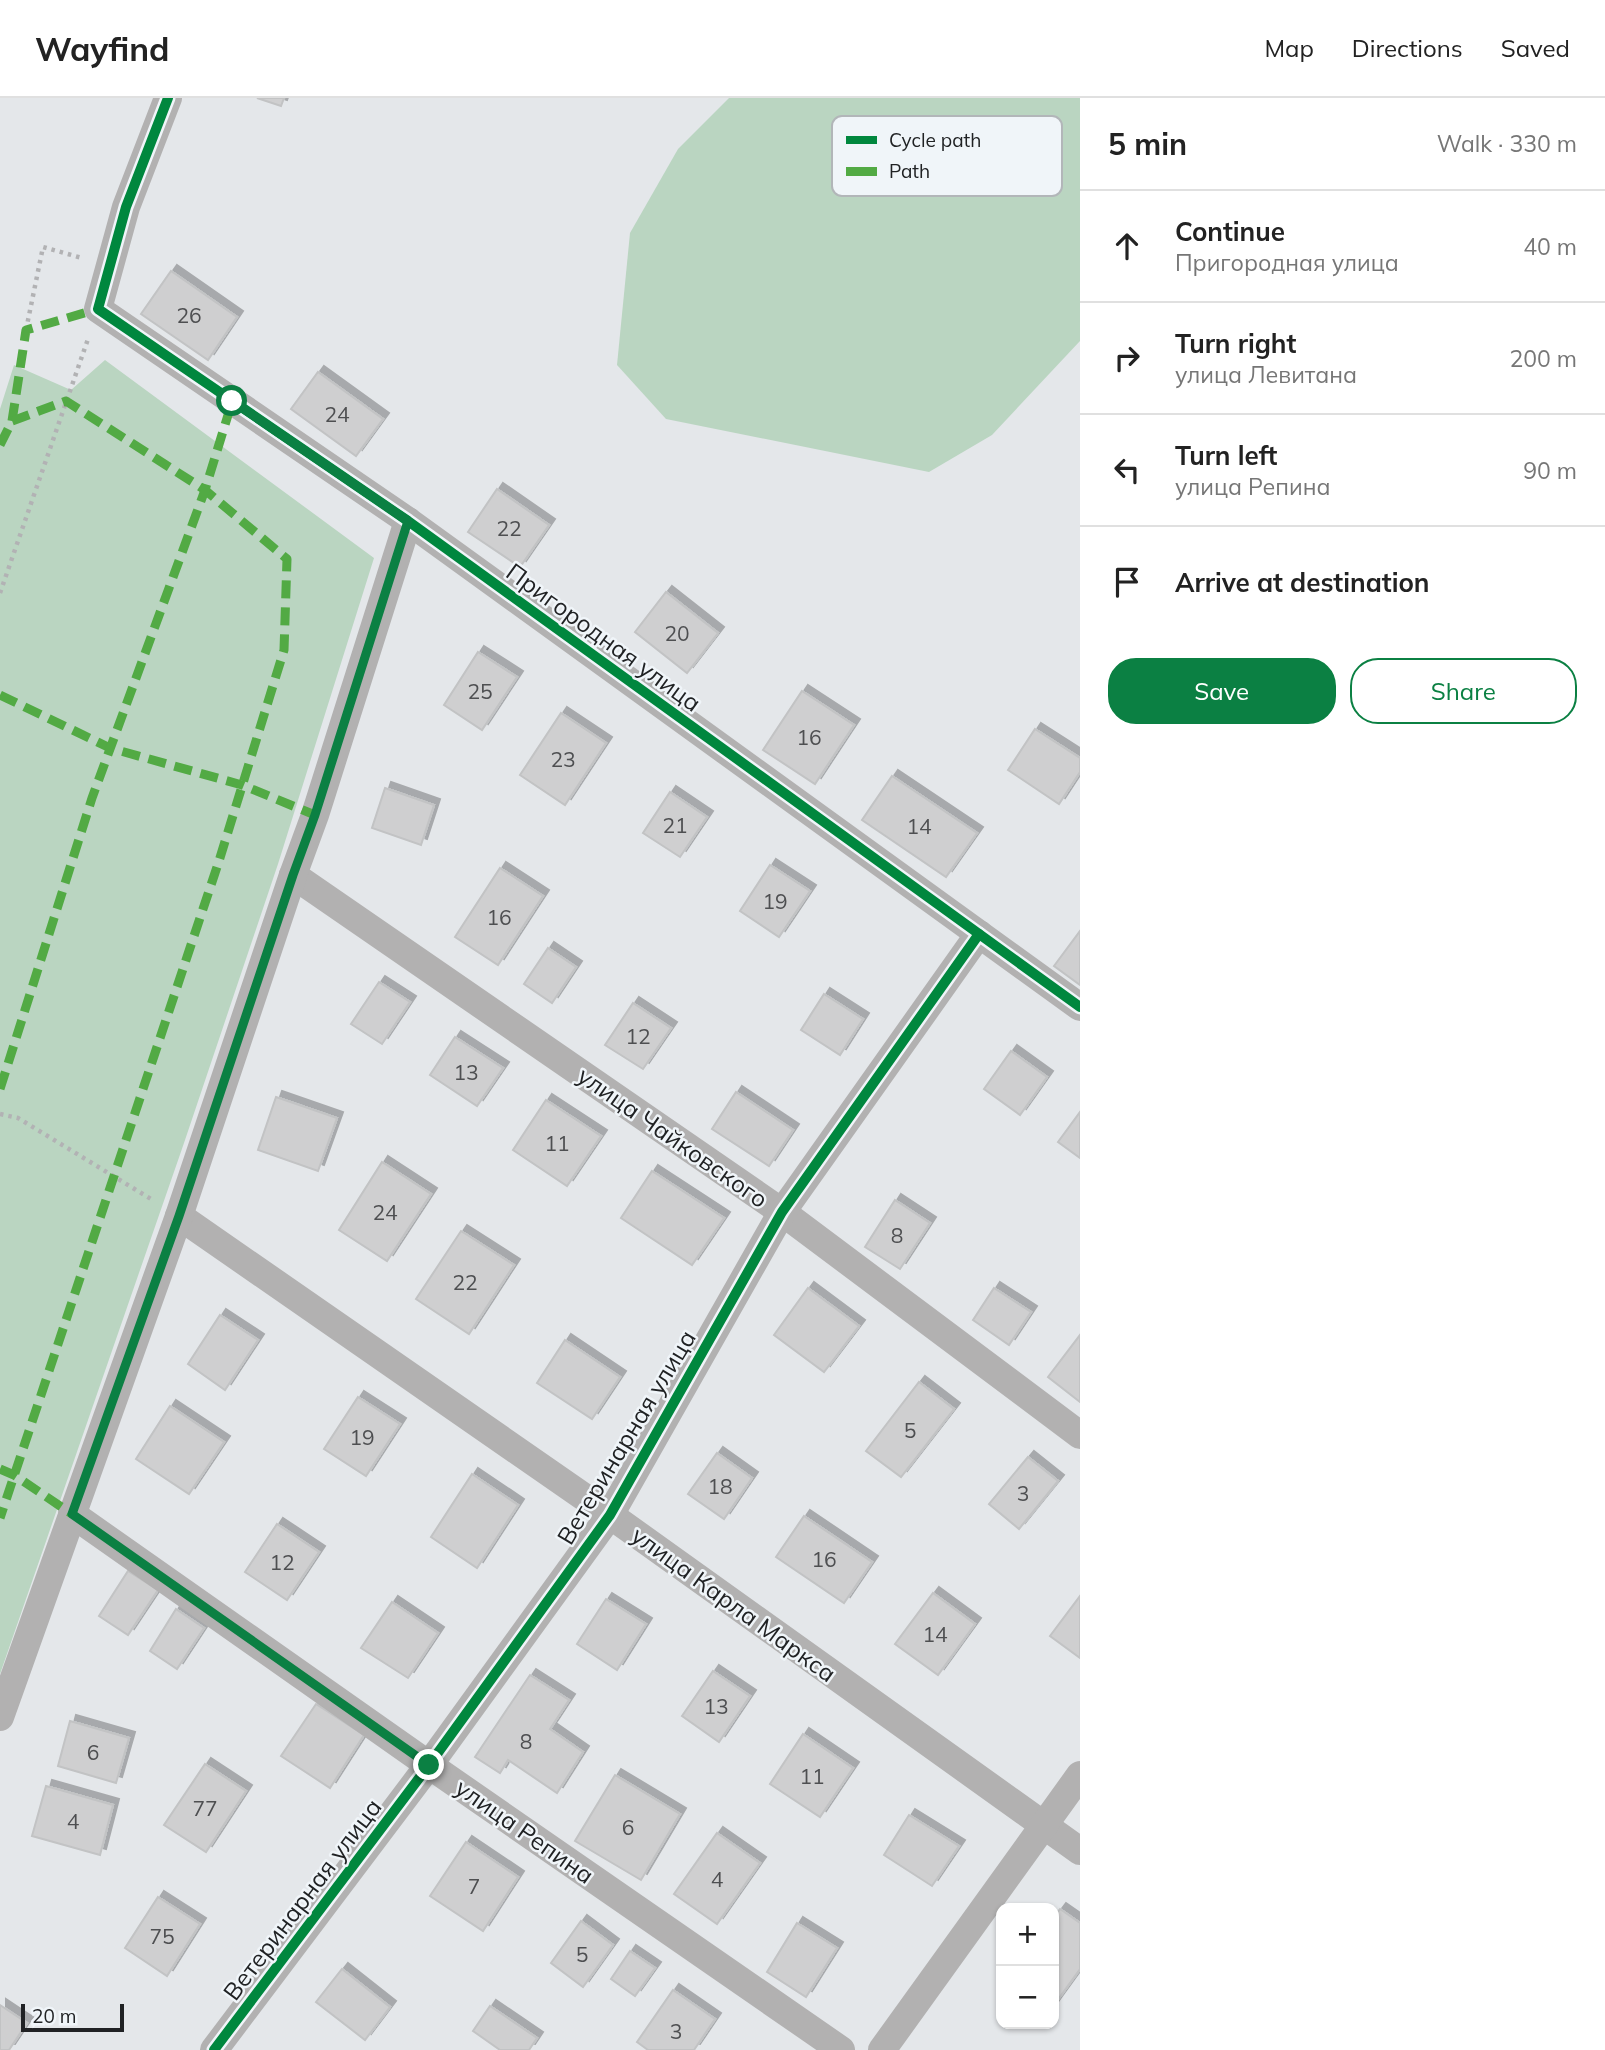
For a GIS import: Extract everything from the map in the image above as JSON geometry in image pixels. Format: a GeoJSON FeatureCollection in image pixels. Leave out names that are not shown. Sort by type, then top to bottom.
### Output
{"type":"FeatureCollection","features":[{"type":"Feature","properties":{"kind":"street"},"geometry":{"type":"LineString","coordinates":[[98,309],[126,207],[168,98]]}},
{"type":"Feature","properties":{"kind":"street","name":"Пригородная улица"},"geometry":{"type":"LineString","coordinates":[[98,309],[408,521],[1080,1007]]}},
{"type":"Feature","properties":{"kind":"street"},"geometry":{"type":"LineString","coordinates":[[0,1717],[179,1216],[315,815],[408,521]]}},
{"type":"Feature","properties":{"kind":"street","name":"улица Чайковского"},"geometry":{"type":"LineString","coordinates":[[293,875],[782,1212],[1080,1434]]}},
{"type":"Feature","properties":{"kind":"street","name":"Ветеринарная улица"},"geometry":{"type":"LineString","coordinates":[[214,2050],[429,1765],[610,1515],[782,1212],[979,934]]}},
{"type":"Feature","properties":{"kind":"street","name":"улица Карла Маркса"},"geometry":{"type":"LineString","coordinates":[[179,1216],[610,1515],[1080,1851]]}},
{"type":"Feature","properties":{"kind":"street","name":"улица Репина"},"geometry":{"type":"LineString","coordinates":[[72,1514],[841,2050]]}},
{"type":"Feature","properties":{"kind":"street"},"geometry":{"type":"LineString","coordinates":[[882,2050],[1080,1774]]}},
{"type":"Feature","properties":{"kind":"path"},"geometry":{"type":"LineString","coordinates":[[26,330],[43,247],[109,267]]}},
{"type":"Feature","properties":{"kind":"path"},"geometry":{"type":"LineString","coordinates":[[0,593],[98,309]]}},
{"type":"Feature","properties":{"kind":"path"},"geometry":{"type":"LineString","coordinates":[[0,1114],[18,1118],[179,1216]]}},
{"type":"Feature","properties":{"kind":"green space"},"geometry":{"type":"Polygon","coordinates":[[[729,98],[1080,98],[1080,341],[992,435],[929,472],[666,419],[617,365],[630,233],[678,149],[729,98]]]}},
{"type":"Feature","properties":{"kind":"green space"},"geometry":{"type":"Polygon","coordinates":[[[105,360],[374,558],[278,864],[0,1674],[0,409],[14,365],[71,390],[105,360]]]}},
{"type":"Feature","properties":{"kind":"building"},"geometry":{"type":"Polygon","coordinates":[[[257,98],[284,98],[281,106],[257,98]]]}},
{"type":"Feature","properties":{"kind":"building"},"geometry":{"type":"Polygon","coordinates":[[[171,271],[237,317],[208,360],[141,314],[171,271]]]}},
{"type":"Feature","properties":{"kind":"building"},"geometry":{"type":"Polygon","coordinates":[[[318,372],[383,419],[356,456],[291,409],[318,372]]]}},
{"type":"Feature","properties":{"kind":"building"},"geometry":{"type":"Polygon","coordinates":[[[497,489],[549,525],[520,567],[468,532],[497,489]]]}},
{"type":"Feature","properties":{"kind":"building"},"geometry":{"type":"Polygon","coordinates":[[[666,592],[718,633],[687,673],[635,632],[666,592]]]}},
{"type":"Feature","properties":{"kind":"building"},"geometry":{"type":"Polygon","coordinates":[[[478,652],[517,677],[482,730],[444,705],[478,652]]]}},
{"type":"Feature","properties":{"kind":"building"},"geometry":{"type":"Polygon","coordinates":[[[802,691],[854,725],[815,784],[763,750],[802,691]]]}},
{"type":"Feature","properties":{"kind":"building"},"geometry":{"type":"Polygon","coordinates":[[[561,713],[606,743],[565,805],[520,775],[561,713]]]}},
{"type":"Feature","properties":{"kind":"building"},"geometry":{"type":"Polygon","coordinates":[[[1035,729],[1080,758],[1080,772],[1059,804],[1008,770],[1035,729]]]}},
{"type":"Feature","properties":{"kind":"building"},"geometry":{"type":"Polygon","coordinates":[[[892,776],[977,833],[946,877],[862,820],[892,776]]]}},
{"type":"Feature","properties":{"kind":"building"},"geometry":{"type":"Polygon","coordinates":[[[385,788],[434,805],[421,845],[372,828],[385,788]]]}},
{"type":"Feature","properties":{"kind":"building"},"geometry":{"type":"Polygon","coordinates":[[[670,792],[707,817],[680,857],[643,833],[670,792]]]}},
{"type":"Feature","properties":{"kind":"building"},"geometry":{"type":"Polygon","coordinates":[[[770,865],[810,891],[779,937],[740,911],[770,865]]]}},
{"type":"Feature","properties":{"kind":"building"},"geometry":{"type":"Polygon","coordinates":[[[500,868],[543,896],[498,965],[455,937],[500,868]]]}},
{"type":"Feature","properties":{"kind":"building"},"geometry":{"type":"Polygon","coordinates":[[[1080,931],[1080,985],[1054,966],[1080,931]]]}},
{"type":"Feature","properties":{"kind":"building"},"geometry":{"type":"Polygon","coordinates":[[[548,948],[576,967],[552,1003],[524,984],[548,948]]]}},
{"type":"Feature","properties":{"kind":"building"},"geometry":{"type":"Polygon","coordinates":[[[379,982],[410,1002],[382,1044],[351,1024],[379,982]]]}},
{"type":"Feature","properties":{"kind":"building"},"geometry":{"type":"Polygon","coordinates":[[[824,994],[863,1019],[840,1055],[801,1030],[824,994]]]}},
{"type":"Feature","properties":{"kind":"building"},"geometry":{"type":"Polygon","coordinates":[[[633,1003],[671,1028],[643,1069],[605,1045],[633,1003]]]}},
{"type":"Feature","properties":{"kind":"building"},"geometry":{"type":"Polygon","coordinates":[[[455,1037],[503,1068],[477,1106],[430,1075],[455,1037]]]}},
{"type":"Feature","properties":{"kind":"building"},"geometry":{"type":"Polygon","coordinates":[[[1011,1051],[1047,1077],[1020,1115],[984,1089],[1011,1051]]]}},
{"type":"Feature","properties":{"kind":"building"},"geometry":{"type":"Polygon","coordinates":[[[736,1092],[793,1130],[769,1166],[712,1129],[736,1092]]]}},
{"type":"Feature","properties":{"kind":"building"},"geometry":{"type":"Polygon","coordinates":[[[276,1097],[337,1118],[318,1171],[258,1150],[276,1097]]]}},
{"type":"Feature","properties":{"kind":"building"},"geometry":{"type":"Polygon","coordinates":[[[546,1100],[601,1136],[567,1186],[513,1150],[546,1100]]]}},
{"type":"Feature","properties":{"kind":"building"},"geometry":{"type":"Polygon","coordinates":[[[1080,1112],[1080,1158],[1058,1142],[1080,1112]]]}},
{"type":"Feature","properties":{"kind":"building"},"geometry":{"type":"Polygon","coordinates":[[[382,1162],[431,1194],[387,1261],[339,1230],[382,1162]]]}},
{"type":"Feature","properties":{"kind":"building"},"geometry":{"type":"Polygon","coordinates":[[[652,1171],[724,1218],[692,1265],[621,1218],[652,1171]]]}},
{"type":"Feature","properties":{"kind":"building"},"geometry":{"type":"Polygon","coordinates":[[[895,1200],[930,1223],[900,1269],[865,1247],[895,1200]]]}},
{"type":"Feature","properties":{"kind":"building"},"geometry":{"type":"Polygon","coordinates":[[[461,1231],[514,1265],[469,1334],[416,1299],[461,1231]]]}},
{"type":"Feature","properties":{"kind":"building"},"geometry":{"type":"Polygon","coordinates":[[[808,1288],[859,1326],[824,1372],[774,1335],[808,1288]]]}},
{"type":"Feature","properties":{"kind":"building"},"geometry":{"type":"Polygon","coordinates":[[[994,1288],[1031,1312],[1009,1345],[973,1320],[994,1288]]]}},
{"type":"Feature","properties":{"kind":"building"},"geometry":{"type":"Polygon","coordinates":[[[220,1315],[258,1340],[225,1390],[188,1364],[220,1315]]]}},
{"type":"Feature","properties":{"kind":"building"},"geometry":{"type":"Polygon","coordinates":[[[1080,1335],[1080,1402],[1048,1377],[1080,1335]]]}},
{"type":"Feature","properties":{"kind":"building"},"geometry":{"type":"Polygon","coordinates":[[[565,1340],[620,1377],[592,1419],[537,1383],[565,1340]]]}},
{"type":"Feature","properties":{"kind":"building"},"geometry":{"type":"Polygon","coordinates":[[[919,1382],[954,1409],[901,1477],[866,1451],[919,1382]]]}},
{"type":"Feature","properties":{"kind":"building"},"geometry":{"type":"Polygon","coordinates":[[[358,1397],[400,1424],[366,1476],[324,1449],[358,1397]]]}},
{"type":"Feature","properties":{"kind":"building"},"geometry":{"type":"Polygon","coordinates":[[[170,1406],[224,1442],[189,1494],[136,1459],[170,1406]]]}},
{"type":"Feature","properties":{"kind":"building"},"geometry":{"type":"Polygon","coordinates":[[[717,1453],[752,1478],[724,1519],[688,1494],[717,1453]]]}},
{"type":"Feature","properties":{"kind":"building"},"geometry":{"type":"Polygon","coordinates":[[[1028,1457],[1058,1481],[1019,1529],[989,1504],[1028,1457]]]}},
{"type":"Feature","properties":{"kind":"building"},"geometry":{"type":"Polygon","coordinates":[[[472,1474],[518,1505],[477,1568],[431,1537],[472,1474]]]}},
{"type":"Feature","properties":{"kind":"building"},"geometry":{"type":"Polygon","coordinates":[[[804,1516],[872,1562],[844,1603],[776,1557],[804,1516]]]}},
{"type":"Feature","properties":{"kind":"building"},"geometry":{"type":"Polygon","coordinates":[[[277,1524],[319,1552],[287,1600],[245,1572],[277,1524]]]}},
{"type":"Feature","properties":{"kind":"building"},"geometry":{"type":"Polygon","coordinates":[[[128,1571],[158,1590],[128,1635],[99,1616],[128,1571]]]}},
{"type":"Feature","properties":{"kind":"building"},"geometry":{"type":"Polygon","coordinates":[[[933,1593],[975,1624],[938,1675],[895,1644],[933,1593]]]}},
{"type":"Feature","properties":{"kind":"building"},"geometry":{"type":"Polygon","coordinates":[[[1080,1596],[1080,1658],[1050,1636],[1080,1596]]]}},
{"type":"Feature","properties":{"kind":"building"},"geometry":{"type":"Polygon","coordinates":[[[606,1599],[646,1624],[617,1670],[577,1644],[606,1599]]]}},
{"type":"Feature","properties":{"kind":"building"},"geometry":{"type":"Polygon","coordinates":[[[392,1602],[438,1633],[408,1678],[361,1648],[392,1602]]]}},
{"type":"Feature","properties":{"kind":"building"},"geometry":{"type":"Polygon","coordinates":[[[176,1609],[204,1628],[177,1669],[150,1651],[176,1609]]]}},
{"type":"Feature","properties":{"kind":"building"},"geometry":{"type":"Polygon","coordinates":[[[713,1671],[750,1696],[719,1742],[682,1716],[713,1671]]]}},
{"type":"Feature","properties":{"kind":"building"},"geometry":{"type":"Polygon","coordinates":[[[530,1675],[569,1700],[550,1729],[583,1752],[557,1793],[508,1760],[500,1773],[475,1757],[530,1675]]]}},
{"type":"Feature","properties":{"kind":"building"},"geometry":{"type":"Polygon","coordinates":[[[316,1704],[364,1735],[330,1788],[281,1756],[316,1704]]]}},
{"type":"Feature","properties":{"kind":"building"},"geometry":{"type":"Polygon","coordinates":[[[70,1721],[129,1738],[116,1783],[58,1766],[70,1721]]]}},
{"type":"Feature","properties":{"kind":"building"},"geometry":{"type":"Polygon","coordinates":[[[803,1734],[853,1768],[820,1817],[770,1784],[803,1734]]]}},
{"type":"Feature","properties":{"kind":"building"},"geometry":{"type":"Polygon","coordinates":[[[205,1764],[246,1791],[206,1852],[164,1825],[205,1764]]]}},
{"type":"Feature","properties":{"kind":"building"},"geometry":{"type":"Polygon","coordinates":[[[615,1775],[680,1814],[641,1880],[575,1841],[615,1775]]]}},
{"type":"Feature","properties":{"kind":"building"},"geometry":{"type":"Polygon","coordinates":[[[46,1786],[113,1805],[100,1855],[32,1836],[46,1786]]]}},
{"type":"Feature","properties":{"kind":"building"},"geometry":{"type":"Polygon","coordinates":[[[909,1815],[959,1846],[932,1886],[884,1855],[909,1815]]]}},
{"type":"Feature","properties":{"kind":"building"},"geometry":{"type":"Polygon","coordinates":[[[717,1833],[760,1863],[717,1924],[674,1894],[717,1833]]]}},
{"type":"Feature","properties":{"kind":"building"},"geometry":{"type":"Polygon","coordinates":[[[466,1842],[518,1877],[483,1931],[430,1896],[466,1842]]]}},
{"type":"Feature","properties":{"kind":"building"},"geometry":{"type":"Polygon","coordinates":[[[158,1897],[200,1924],[167,1976],[125,1948],[158,1897]]]}},
{"type":"Feature","properties":{"kind":"building"},"geometry":{"type":"Polygon","coordinates":[[[1059,1910],[1080,1923],[1080,1969],[1059,1998],[1059,1966],[1059,1910]]]}},
{"type":"Feature","properties":{"kind":"building"},"geometry":{"type":"Polygon","coordinates":[[[581,1921],[613,1945],[583,1987],[551,1963],[581,1921]]]}},
{"type":"Feature","properties":{"kind":"building"},"geometry":{"type":"Polygon","coordinates":[[[797,1923],[837,1948],[806,1997],[767,1972],[797,1923]]]}},
{"type":"Feature","properties":{"kind":"building"},"geometry":{"type":"Polygon","coordinates":[[[630,1951],[655,1968],[635,1996],[611,1979],[630,1951]]]}},
{"type":"Feature","properties":{"kind":"building"},"geometry":{"type":"Polygon","coordinates":[[[342,1969],[390,2007],[365,2040],[316,2002],[342,1969]]]}},
{"type":"Feature","properties":{"kind":"building"},"geometry":{"type":"Polygon","coordinates":[[[673,1990],[715,2019],[694,2050],[648,2050],[637,2042],[673,1990]]]}},
{"type":"Feature","properties":{"kind":"building"},"geometry":{"type":"Polygon","coordinates":[[[0,2005],[27,2023],[9,2050],[0,2050],[0,2005]]]}},
{"type":"Feature","properties":{"kind":"building"},"geometry":{"type":"Polygon","coordinates":[[[490,2006],[537,2038],[529,2050],[500,2050],[473,2031],[490,2006]]]}},
{"type":"Feature","properties":{"kind":"marked path"},"geometry":{"type":"LineString","coordinates":[[12,421],[26,330],[98,309]]}},
{"type":"Feature","properties":{"kind":"marked path"},"geometry":{"type":"LineString","coordinates":[[0,445],[12,421],[66,401],[205,490],[287,559],[284,650],[219,861],[0,1518]]}},
{"type":"Feature","properties":{"kind":"marked path"},"geometry":{"type":"LineString","coordinates":[[0,1089],[92,798],[205,490],[232,402]]}},
{"type":"Feature","properties":{"kind":"marked path"},"geometry":{"type":"LineString","coordinates":[[0,695],[110,748],[242,785],[315,815]]}},
{"type":"Feature","properties":{"kind":"marked path"},"geometry":{"type":"LineString","coordinates":[[0,1469],[14,1475],[72,1514]]}},
{"type":"Feature","properties":{"kind":"cycle path"},"geometry":{"type":"LineString","coordinates":[[168,98],[126,207],[98,309],[408,521],[1080,1007]]}},
{"type":"Feature","properties":{"kind":"cycle path"},"geometry":{"type":"LineString","coordinates":[[214,2050],[429,1765],[610,1515],[782,1212],[979,934]]}},
{"type":"Feature","properties":{"kind":"route"},"geometry":{"type":"LineString","coordinates":[[232,401],[408,521],[315,815],[179,1216],[72,1514],[429,1765]]}}]}
